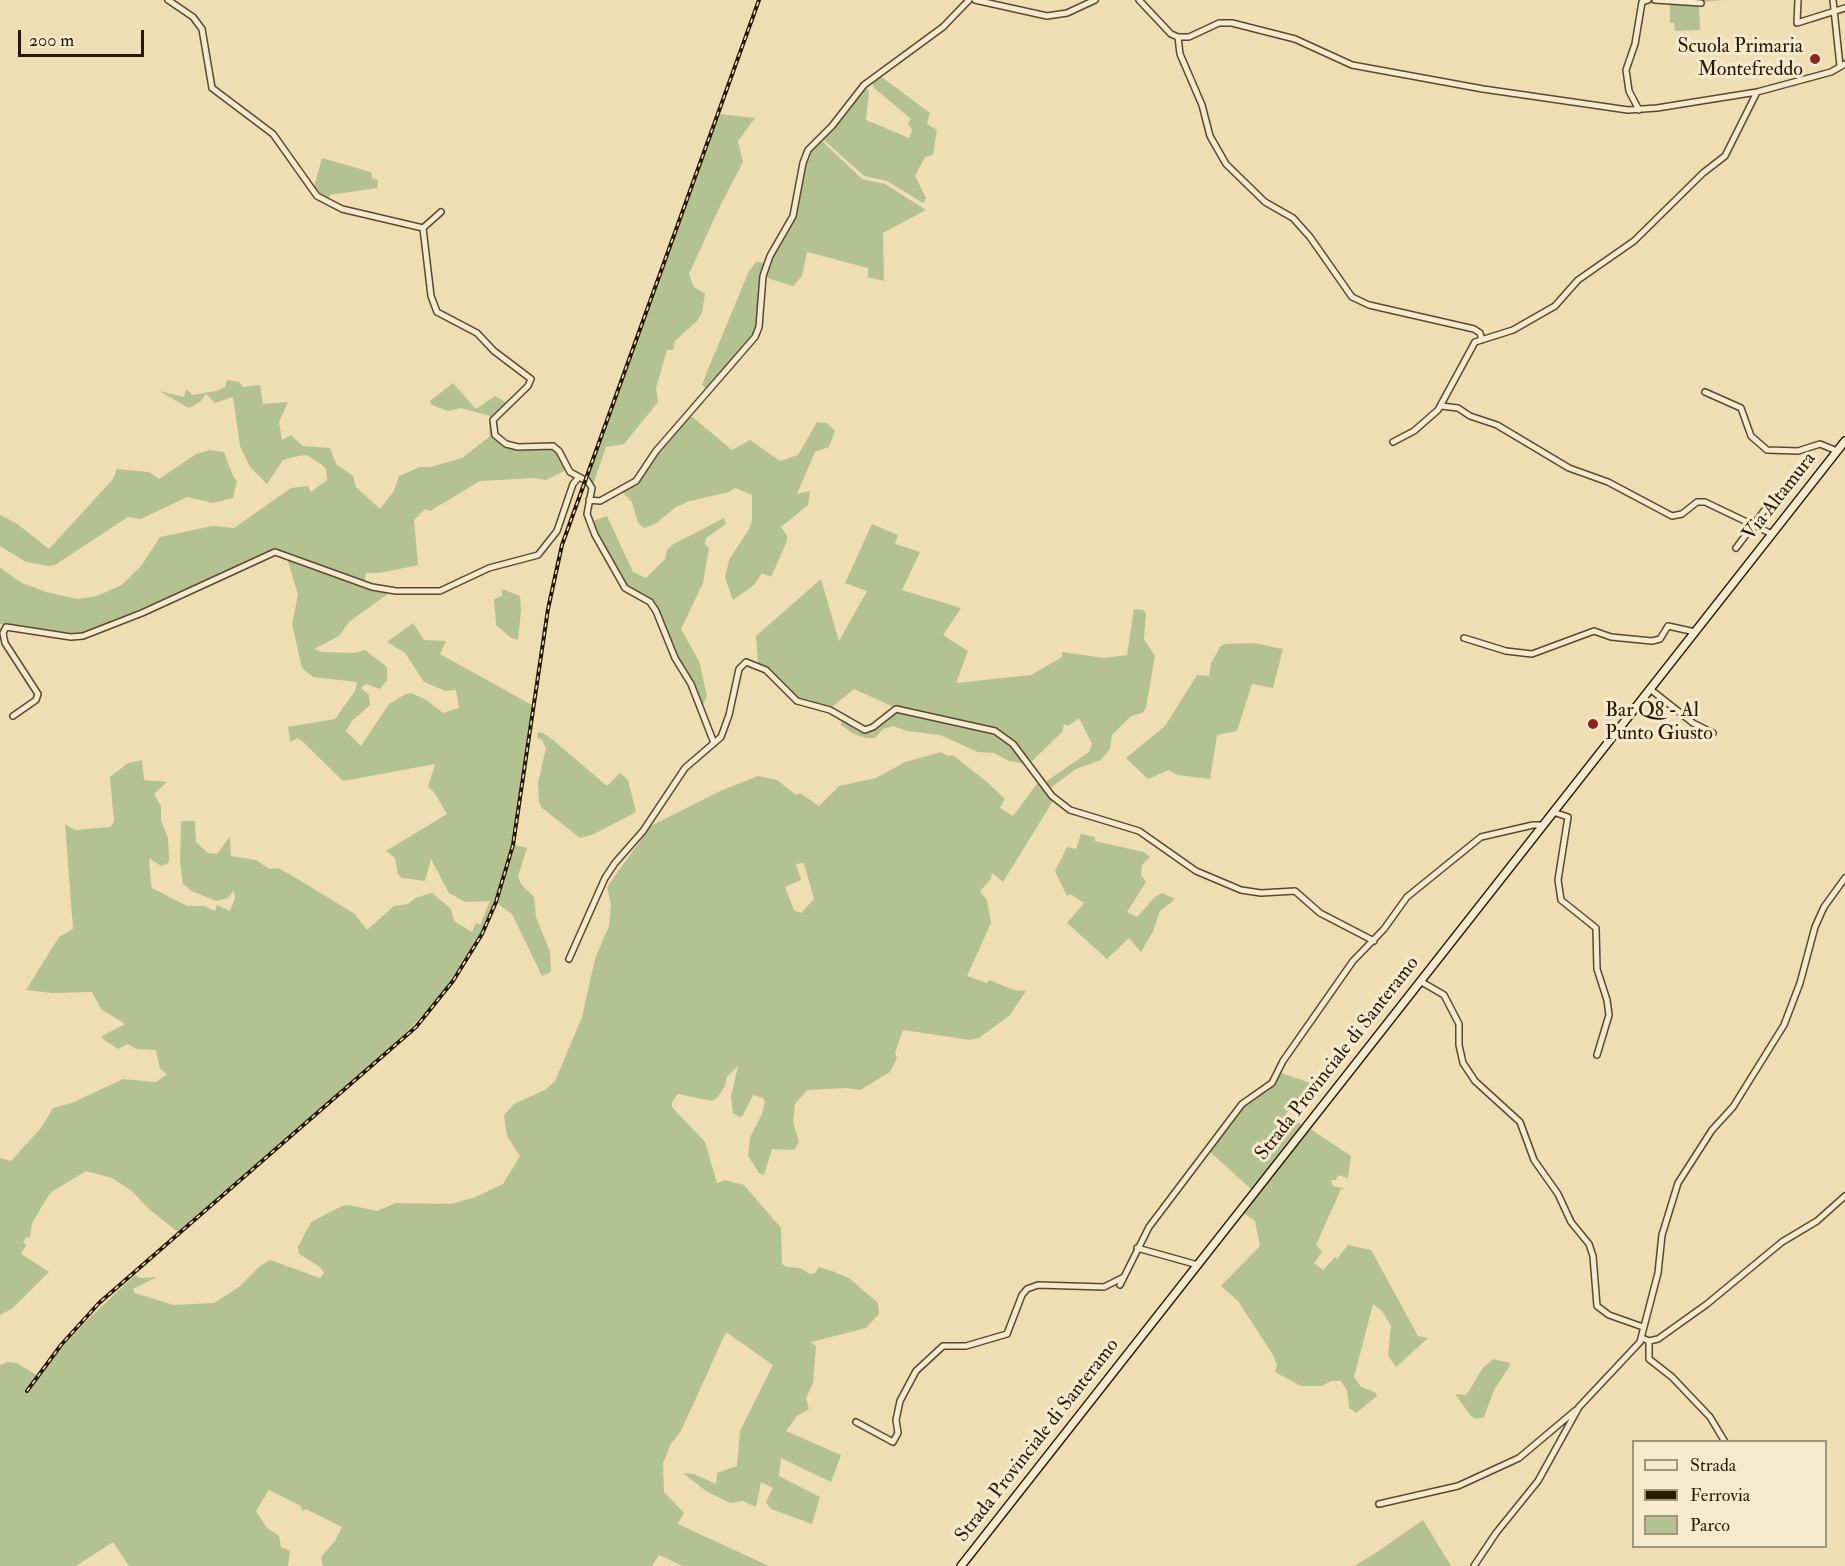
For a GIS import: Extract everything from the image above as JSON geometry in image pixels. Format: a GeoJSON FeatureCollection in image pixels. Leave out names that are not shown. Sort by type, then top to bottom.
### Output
{"type":"FeatureCollection","features":[{"type":"Feature","properties":{"kind":"main road","name":"Via Altamura"},"geometry":{"type":"LineString","coordinates":[[1742,573],[1845,441]]}},
{"type":"Feature","properties":{"kind":"main road","name":"Strada Provinciale di Santeramo"},"geometry":{"type":"LineString","coordinates":[[961,1566],[1553,812],[1643,702],[1650,689],[1742,573]]}},
{"type":"Feature","properties":{"kind":"street"},"geometry":{"type":"LineString","coordinates":[[168,0],[193,17],[202,29],[212,88],[273,134],[317,196],[342,209],[423,228]]}},
{"type":"Feature","properties":{"kind":"street"},"geometry":{"type":"LineString","coordinates":[[589,500],[600,501],[636,481],[656,451],[755,337],[759,327],[764,276],[770,256],[794,216],[804,159],[808,150],[832,126],[864,85],[942,27],[969,0]]}},
{"type":"Feature","properties":{"kind":"street"},"geometry":{"type":"LineString","coordinates":[[975,0],[1047,16],[1067,13],[1095,0]]}},
{"type":"Feature","properties":{"kind":"street"},"geometry":{"type":"LineString","coordinates":[[1139,0],[1171,34],[1178,37],[1189,37],[1219,23],[1232,23],[1295,39],[1352,65],[1483,89],[1639,110],[1757,92],[1831,72],[1843,65],[1833,0]]}},
{"type":"Feature","properties":{"kind":"street"},"geometry":{"type":"LineString","coordinates":[[1639,110],[1629,91],[1626,70],[1635,44],[1641,3],[1648,0]]}},
{"type":"Feature","properties":{"kind":"street"},"geometry":{"type":"LineString","coordinates":[[1655,0],[1701,3]]}},
{"type":"Feature","properties":{"kind":"street"},"geometry":{"type":"LineString","coordinates":[[1797,0],[1797,23],[1845,8]]}},
{"type":"Feature","properties":{"kind":"street"},"geometry":{"type":"LineString","coordinates":[[1178,37],[1180,54],[1202,105],[1210,136],[1229,168],[1264,202],[1293,218],[1311,237],[1352,297],[1369,305],[1474,329],[1480,333],[1482,340]]}},
{"type":"Feature","properties":{"kind":"street"},"geometry":{"type":"LineString","coordinates":[[1393,442],[1414,431],[1441,406],[1477,340],[1503,334],[1542,316],[1556,306],[1578,280],[1634,241],[1703,173],[1725,156],[1757,92]]}},
{"type":"Feature","properties":{"kind":"street"},"geometry":{"type":"LineString","coordinates":[[423,228],[441,212]]}},
{"type":"Feature","properties":{"kind":"street"},"geometry":{"type":"LineString","coordinates":[[423,228],[431,296],[437,312],[477,333],[494,351],[531,380],[528,386],[493,420],[495,435],[502,441],[518,447],[556,447],[570,472],[592,485],[587,514],[596,535],[625,588],[650,603],[656,610],[675,658],[691,684],[714,743]]}},
{"type":"Feature","properties":{"kind":"street"},"geometry":{"type":"LineString","coordinates":[[1705,392],[1742,408],[1751,436],[1767,450],[1798,451],[1820,444],[1838,451]]}},
{"type":"Feature","properties":{"kind":"street"},"geometry":{"type":"LineString","coordinates":[[1441,406],[1458,408],[1470,416],[1497,425],[1569,468],[1608,482],[1672,516],[1682,514],[1697,502],[1705,501],[1772,534]]}},
{"type":"Feature","properties":{"kind":"street"},"geometry":{"type":"LineString","coordinates":[[13,716],[36,700],[38,694],[5,643],[3,633],[6,627],[71,637],[89,634],[142,613],[275,552],[372,586],[396,591],[440,591],[489,568],[538,555],[557,531],[573,484],[583,479]]}},
{"type":"Feature","properties":{"kind":"street"},"geometry":{"type":"LineString","coordinates":[[1736,548],[1756,525],[1776,495]]}},
{"type":"Feature","properties":{"kind":"street"},"geometry":{"type":"LineString","coordinates":[[1464,638],[1506,651],[1532,654],[1594,631],[1611,637],[1653,641],[1660,639],[1668,627],[1695,632]]}},
{"type":"Feature","properties":{"kind":"street"},"geometry":{"type":"LineString","coordinates":[[569,959],[610,871],[643,831],[685,768],[721,737],[729,715],[739,669],[746,662],[766,670],[797,700],[830,710],[865,730],[873,727],[896,709],[990,729],[1013,744],[1052,796],[1070,810],[1140,831],[1196,871],[1241,890],[1261,893],[1295,891],[1320,913],[1374,941]]}},
{"type":"Feature","properties":{"kind":"street"},"geometry":{"type":"LineString","coordinates":[[1650,689],[1693,723],[1713,733]]}},
{"type":"Feature","properties":{"kind":"street"},"geometry":{"type":"LineString","coordinates":[[1553,812],[1568,817],[1557,880],[1561,900],[1596,928],[1596,969],[1607,1000],[1609,1015],[1597,1054]]}},
{"type":"Feature","properties":{"kind":"street"},"geometry":{"type":"LineString","coordinates":[[1120,1285],[1149,1227],[1236,1111],[1272,1083],[1283,1061],[1353,961],[1374,941],[1413,890],[1445,869],[1481,837],[1533,825],[1544,825]]}},
{"type":"Feature","properties":{"kind":"street"},"geometry":{"type":"LineString","coordinates":[[1379,1504],[1458,1486],[1519,1458],[1577,1410],[1628,1357],[1642,1338],[1658,1273],[1662,1235],[1678,1184],[1712,1130],[1733,1107],[1784,1025],[1800,982],[1815,927],[1824,908],[1845,878]]}},
{"type":"Feature","properties":{"kind":"street"},"geometry":{"type":"LineString","coordinates":[[1420,981],[1444,995],[1459,1024],[1459,1045],[1463,1063],[1475,1080],[1520,1122],[1534,1160],[1558,1194],[1571,1222],[1589,1244],[1593,1256],[1597,1306],[1609,1316],[1643,1327]]}},
{"type":"Feature","properties":{"kind":"street"},"geometry":{"type":"LineString","coordinates":[[1642,1338],[1649,1341],[1658,1339],[1707,1304],[1782,1242],[1817,1221],[1845,1196]]}},
{"type":"Feature","properties":{"kind":"street"},"geometry":{"type":"LineString","coordinates":[[1137,1248],[1198,1265]]}},
{"type":"Feature","properties":{"kind":"street"},"geometry":{"type":"LineString","coordinates":[[856,1422],[889,1441],[897,1439],[900,1401],[916,1371],[944,1346],[966,1346],[1006,1334],[1027,1288],[1038,1285],[1104,1287],[1124,1277]]}},
{"type":"Feature","properties":{"kind":"street"},"geometry":{"type":"LineString","coordinates":[[1649,1341],[1649,1359],[1672,1377],[1710,1417],[1724,1440]]}},
{"type":"Feature","properties":{"kind":"street"},"geometry":{"type":"LineString","coordinates":[[1474,1566],[1496,1533],[1538,1481],[1577,1410]]}},
{"type":"Feature","properties":{"kind":"green space"},"geometry":{"type":"Polygon","coordinates":[[[1670,0],[1723,0],[1699,2],[1700,30],[1675,31],[1674,23],[1670,23],[1670,0]]]}},
{"type":"Feature","properties":{"kind":"green space"},"geometry":{"type":"Polygon","coordinates":[[[879,75],[930,113],[927,124],[937,130],[933,155],[925,157],[915,176],[926,198],[923,203],[887,181],[864,176],[823,139],[866,86],[869,92],[866,120],[909,138],[912,130],[908,124],[911,119],[874,88],[872,80],[879,75]]]}},
{"type":"Feature","properties":{"kind":"green space"},"geometry":{"type":"Polygon","coordinates":[[[719,114],[755,118],[738,141],[743,162],[689,274],[694,287],[705,294],[702,312],[698,320],[675,341],[673,350],[667,350],[656,388],[658,402],[624,444],[606,447],[593,485],[587,479],[719,114]]]}},
{"type":"Feature","properties":{"kind":"green space"},"geometry":{"type":"Polygon","coordinates":[[[819,138],[862,179],[885,184],[926,210],[883,233],[884,281],[868,277],[868,268],[807,252],[802,276],[793,286],[764,277],[774,251],[793,221],[806,153],[819,138]]]}},
{"type":"Feature","properties":{"kind":"green space"},"geometry":{"type":"Polygon","coordinates":[[[322,158],[371,172],[372,178],[378,180],[377,188],[330,195],[328,200],[314,187],[322,158]]]}},
{"type":"Feature","properties":{"kind":"green space"},"geometry":{"type":"Polygon","coordinates":[[[756,262],[766,263],[757,331],[708,390],[702,385],[749,271],[756,262]]]}},
{"type":"Feature","properties":{"kind":"green space"},"geometry":{"type":"Polygon","coordinates":[[[227,380],[239,382],[243,387],[260,385],[263,404],[288,402],[279,422],[282,440],[291,435],[303,446],[330,448],[336,464],[353,476],[356,487],[380,509],[394,491],[399,476],[420,467],[431,467],[462,458],[489,437],[490,416],[461,408],[448,411],[432,405],[430,401],[453,383],[476,409],[495,396],[507,403],[492,419],[494,436],[517,449],[551,447],[558,452],[566,470],[546,480],[534,478],[480,481],[430,511],[425,509],[414,520],[418,565],[380,573],[366,573],[364,584],[280,552],[125,620],[84,635],[70,636],[0,624],[0,568],[22,583],[46,592],[77,599],[97,596],[122,585],[141,566],[160,537],[212,526],[234,528],[291,488],[308,486],[311,492],[327,480],[326,469],[307,455],[283,460],[267,484],[250,467],[240,446],[233,397],[215,403],[206,394],[200,402],[189,408],[159,391],[184,397],[186,389],[193,395],[216,391],[225,387],[227,380]]]}},
{"type":"Feature","properties":{"kind":"green space"},"geometry":{"type":"Polygon","coordinates":[[[690,415],[732,450],[750,440],[780,461],[798,455],[817,422],[827,423],[835,431],[829,447],[815,452],[797,494],[810,491],[808,505],[781,527],[787,536],[787,541],[771,577],[762,573],[754,585],[733,600],[725,578],[729,560],[749,529],[752,520],[752,495],[735,488],[729,492],[690,501],[676,507],[655,524],[644,528],[638,523],[632,502],[622,492],[637,482],[650,462],[690,415]]]}},
{"type":"Feature","properties":{"kind":"green space"},"geometry":{"type":"Polygon","coordinates":[[[210,450],[224,452],[237,481],[233,498],[213,503],[187,497],[141,519],[128,517],[55,565],[26,562],[0,546],[0,515],[16,523],[49,549],[113,479],[117,469],[149,472],[159,479],[196,454],[210,450]]]}},
{"type":"Feature","properties":{"kind":"green space"},"geometry":{"type":"Polygon","coordinates":[[[607,516],[633,572],[646,578],[665,559],[667,550],[672,545],[724,518],[726,524],[706,538],[705,544],[709,548],[703,583],[681,629],[699,661],[707,696],[701,709],[655,606],[627,588],[590,522],[607,516]]]}},
{"type":"Feature","properties":{"kind":"green space"},"geometry":{"type":"Polygon","coordinates":[[[872,524],[898,535],[895,544],[920,552],[902,590],[961,608],[943,635],[968,651],[956,683],[1031,675],[1062,657],[1062,652],[1104,658],[1127,655],[1134,609],[1143,610],[1146,613],[1144,639],[1155,656],[1146,708],[1142,713],[1131,716],[1112,735],[1110,749],[1101,760],[1076,769],[1049,789],[1044,783],[1089,752],[1092,744],[1079,718],[1068,726],[1064,724],[1062,732],[1029,764],[997,730],[896,708],[854,689],[831,708],[795,698],[758,664],[756,636],[821,579],[839,641],[867,591],[845,583],[872,524]]]}},
{"type":"Feature","properties":{"kind":"green space"},"geometry":{"type":"Polygon","coordinates":[[[287,558],[370,589],[389,593],[349,622],[339,636],[314,649],[322,652],[355,653],[365,650],[387,667],[387,680],[380,689],[366,684],[361,688],[369,695],[370,705],[352,721],[346,731],[361,746],[389,704],[404,695],[411,693],[425,699],[443,713],[459,708],[456,690],[445,691],[424,682],[405,653],[387,642],[413,623],[424,640],[446,641],[440,654],[532,705],[514,839],[500,888],[477,941],[437,1001],[386,1053],[179,1233],[149,1209],[132,1191],[112,1178],[86,1171],[50,1193],[32,1223],[30,1238],[27,1237],[23,1242],[26,1245],[21,1254],[49,1272],[13,1308],[0,1315],[0,1158],[11,1161],[41,1128],[53,1108],[72,1103],[123,1079],[156,1082],[167,1074],[160,1069],[156,1050],[136,1049],[128,1044],[118,1049],[104,1040],[102,1036],[125,1024],[101,1009],[92,992],[52,993],[26,990],[59,937],[73,929],[65,824],[75,830],[110,827],[114,822],[110,777],[128,763],[142,760],[144,780],[167,782],[154,794],[161,806],[161,820],[168,838],[169,860],[167,864],[161,866],[149,858],[151,884],[152,888],[187,906],[204,906],[215,911],[217,905],[230,911],[235,898],[234,890],[228,898],[216,901],[192,891],[183,884],[180,864],[181,821],[195,821],[196,842],[208,853],[217,854],[230,837],[231,856],[256,860],[269,869],[278,868],[355,914],[367,930],[394,906],[408,904],[415,898],[432,893],[451,909],[454,921],[472,932],[476,923],[480,925],[490,901],[465,902],[449,893],[431,859],[425,881],[402,878],[398,874],[395,858],[386,851],[447,814],[434,792],[428,787],[435,764],[343,781],[298,738],[290,742],[288,727],[335,719],[355,691],[357,682],[313,677],[302,668],[292,624],[298,595],[287,558]]]}},
{"type":"Feature","properties":{"kind":"green space"},"geometry":{"type":"Polygon","coordinates":[[[502,589],[520,596],[518,640],[511,638],[496,625],[494,599],[502,596],[502,589]]]}},
{"type":"Feature","properties":{"kind":"green space"},"geometry":{"type":"Polygon","coordinates":[[[1254,643],[1283,649],[1273,688],[1252,684],[1237,731],[1217,735],[1210,779],[1178,775],[1169,770],[1148,779],[1126,758],[1165,726],[1197,675],[1209,676],[1211,663],[1220,647],[1224,644],[1254,643]]]}},
{"type":"Feature","properties":{"kind":"green space"},"geometry":{"type":"Polygon","coordinates":[[[896,710],[988,729],[1009,742],[1026,764],[1009,761],[994,753],[978,752],[940,735],[907,731],[893,726],[883,729],[875,738],[866,738],[854,734],[841,725],[841,719],[865,731],[896,710]]]}},
{"type":"Feature","properties":{"kind":"green space"},"geometry":{"type":"Polygon","coordinates":[[[538,732],[553,740],[607,786],[620,773],[628,780],[636,812],[594,834],[580,838],[542,808],[539,803],[538,783],[546,748],[542,740],[537,738],[538,732]]]}},
{"type":"Feature","properties":{"kind":"green space"},"geometry":{"type":"Polygon","coordinates":[[[941,752],[948,756],[953,755],[1005,799],[1000,808],[1013,816],[1039,781],[1053,801],[1003,882],[992,873],[991,879],[980,891],[987,900],[991,923],[967,976],[987,983],[989,980],[1014,990],[1026,991],[1010,1015],[979,1038],[970,1040],[903,1030],[895,1053],[897,1058],[890,1072],[860,1090],[846,1088],[807,1090],[795,1104],[793,1122],[799,1142],[794,1150],[772,1149],[764,1175],[759,1173],[748,1156],[750,1137],[762,1114],[765,1102],[763,1098],[753,1095],[743,1115],[740,1117],[733,1113],[731,1096],[738,1066],[727,1077],[725,1086],[717,1098],[712,1101],[678,1094],[672,1102],[672,1107],[705,1142],[717,1183],[725,1180],[744,1185],[781,1228],[782,1264],[787,1267],[800,1268],[810,1274],[815,1273],[819,1267],[832,1271],[849,1278],[878,1303],[879,1314],[866,1328],[811,1342],[816,1346],[813,1383],[806,1398],[809,1409],[797,1416],[786,1431],[841,1455],[831,1482],[781,1458],[779,1476],[820,1497],[812,1524],[771,1509],[766,1502],[773,1488],[761,1482],[756,1507],[743,1501],[730,1503],[706,1491],[683,1473],[694,1474],[716,1484],[717,1473],[737,1466],[740,1431],[773,1365],[726,1332],[681,1431],[671,1444],[663,1463],[664,1492],[684,1513],[678,1524],[769,1566],[683,1566],[659,1555],[652,1566],[323,1566],[321,1557],[335,1541],[342,1527],[306,1509],[302,1511],[301,1506],[269,1490],[256,1511],[267,1528],[279,1536],[281,1547],[290,1551],[288,1566],[129,1566],[113,1542],[76,1566],[0,1566],[0,1365],[8,1362],[17,1363],[36,1375],[27,1390],[30,1391],[49,1362],[83,1324],[135,1275],[141,1278],[157,1277],[133,1289],[135,1293],[173,1305],[214,1303],[239,1287],[260,1266],[270,1260],[320,1278],[324,1273],[320,1267],[299,1254],[298,1247],[311,1222],[342,1206],[349,1205],[377,1211],[396,1203],[451,1204],[473,1198],[503,1184],[520,1156],[507,1136],[504,1115],[514,1104],[545,1090],[555,1081],[582,1017],[595,959],[609,926],[611,905],[607,887],[651,826],[720,791],[758,776],[777,780],[796,795],[800,793],[819,806],[839,786],[876,778],[905,762],[941,752]],[[804,863],[796,864],[801,880],[785,887],[794,910],[801,913],[814,899],[804,863]]]}},
{"type":"Feature","properties":{"kind":"green space"},"geometry":{"type":"Polygon","coordinates":[[[1081,834],[1095,837],[1095,841],[1144,852],[1150,857],[1142,865],[1141,875],[1146,882],[1127,912],[1137,917],[1155,897],[1162,893],[1175,899],[1160,911],[1153,931],[1141,952],[1129,938],[1107,959],[1067,923],[1084,903],[1070,894],[1067,896],[1055,871],[1067,847],[1076,849],[1081,834]]]}},
{"type":"Feature","properties":{"kind":"green space"},"geometry":{"type":"Polygon","coordinates":[[[515,845],[527,848],[518,876],[521,884],[534,897],[536,917],[550,952],[551,972],[542,976],[512,914],[497,903],[515,845]]]}},
{"type":"Feature","properties":{"kind":"green space"},"geometry":{"type":"Polygon","coordinates":[[[1278,1072],[1314,1084],[1302,1094],[1286,1114],[1304,1126],[1253,1191],[1208,1150],[1245,1103],[1267,1089],[1278,1072]]]}},
{"type":"Feature","properties":{"kind":"green space"},"geometry":{"type":"Polygon","coordinates":[[[1309,1128],[1351,1156],[1348,1178],[1338,1175],[1336,1180],[1331,1180],[1333,1186],[1345,1189],[1341,1189],[1316,1245],[1322,1252],[1314,1263],[1323,1270],[1335,1257],[1337,1259],[1348,1245],[1371,1250],[1418,1336],[1428,1338],[1396,1367],[1388,1355],[1391,1326],[1382,1311],[1373,1304],[1354,1377],[1361,1387],[1375,1392],[1377,1396],[1356,1413],[1349,1408],[1347,1390],[1341,1381],[1331,1381],[1322,1386],[1301,1386],[1275,1372],[1277,1365],[1273,1355],[1238,1301],[1221,1286],[1260,1246],[1255,1221],[1242,1212],[1309,1128]]]}},
{"type":"Feature","properties":{"kind":"green space"},"geometry":{"type":"Polygon","coordinates":[[[1493,1359],[1510,1363],[1509,1367],[1494,1390],[1484,1417],[1476,1419],[1470,1415],[1455,1394],[1465,1395],[1482,1369],[1493,1359]]]}},
{"type":"Feature","properties":{"kind":"green space"},"geometry":{"type":"Polygon","coordinates":[[[1423,1520],[1451,1566],[1354,1566],[1377,1552],[1423,1520]]]}},
{"type":"Feature","properties":{"kind":"railway"},"geometry":{"type":"LineString","coordinates":[[27,1391],[61,1345],[99,1303],[416,1027],[453,981],[482,934],[496,902],[513,845],[548,609],[562,545],[759,0]]}},
{"type":"Feature","properties":{"kind":"place","name":"Scuola Primaria Montefreddo"},"geometry":{"type":"Point","coordinates":[1815,59]}},
{"type":"Feature","properties":{"kind":"place","name":"Bar Q8 - Al Punto Giusto"},"geometry":{"type":"Point","coordinates":[1593,724]}}]}
